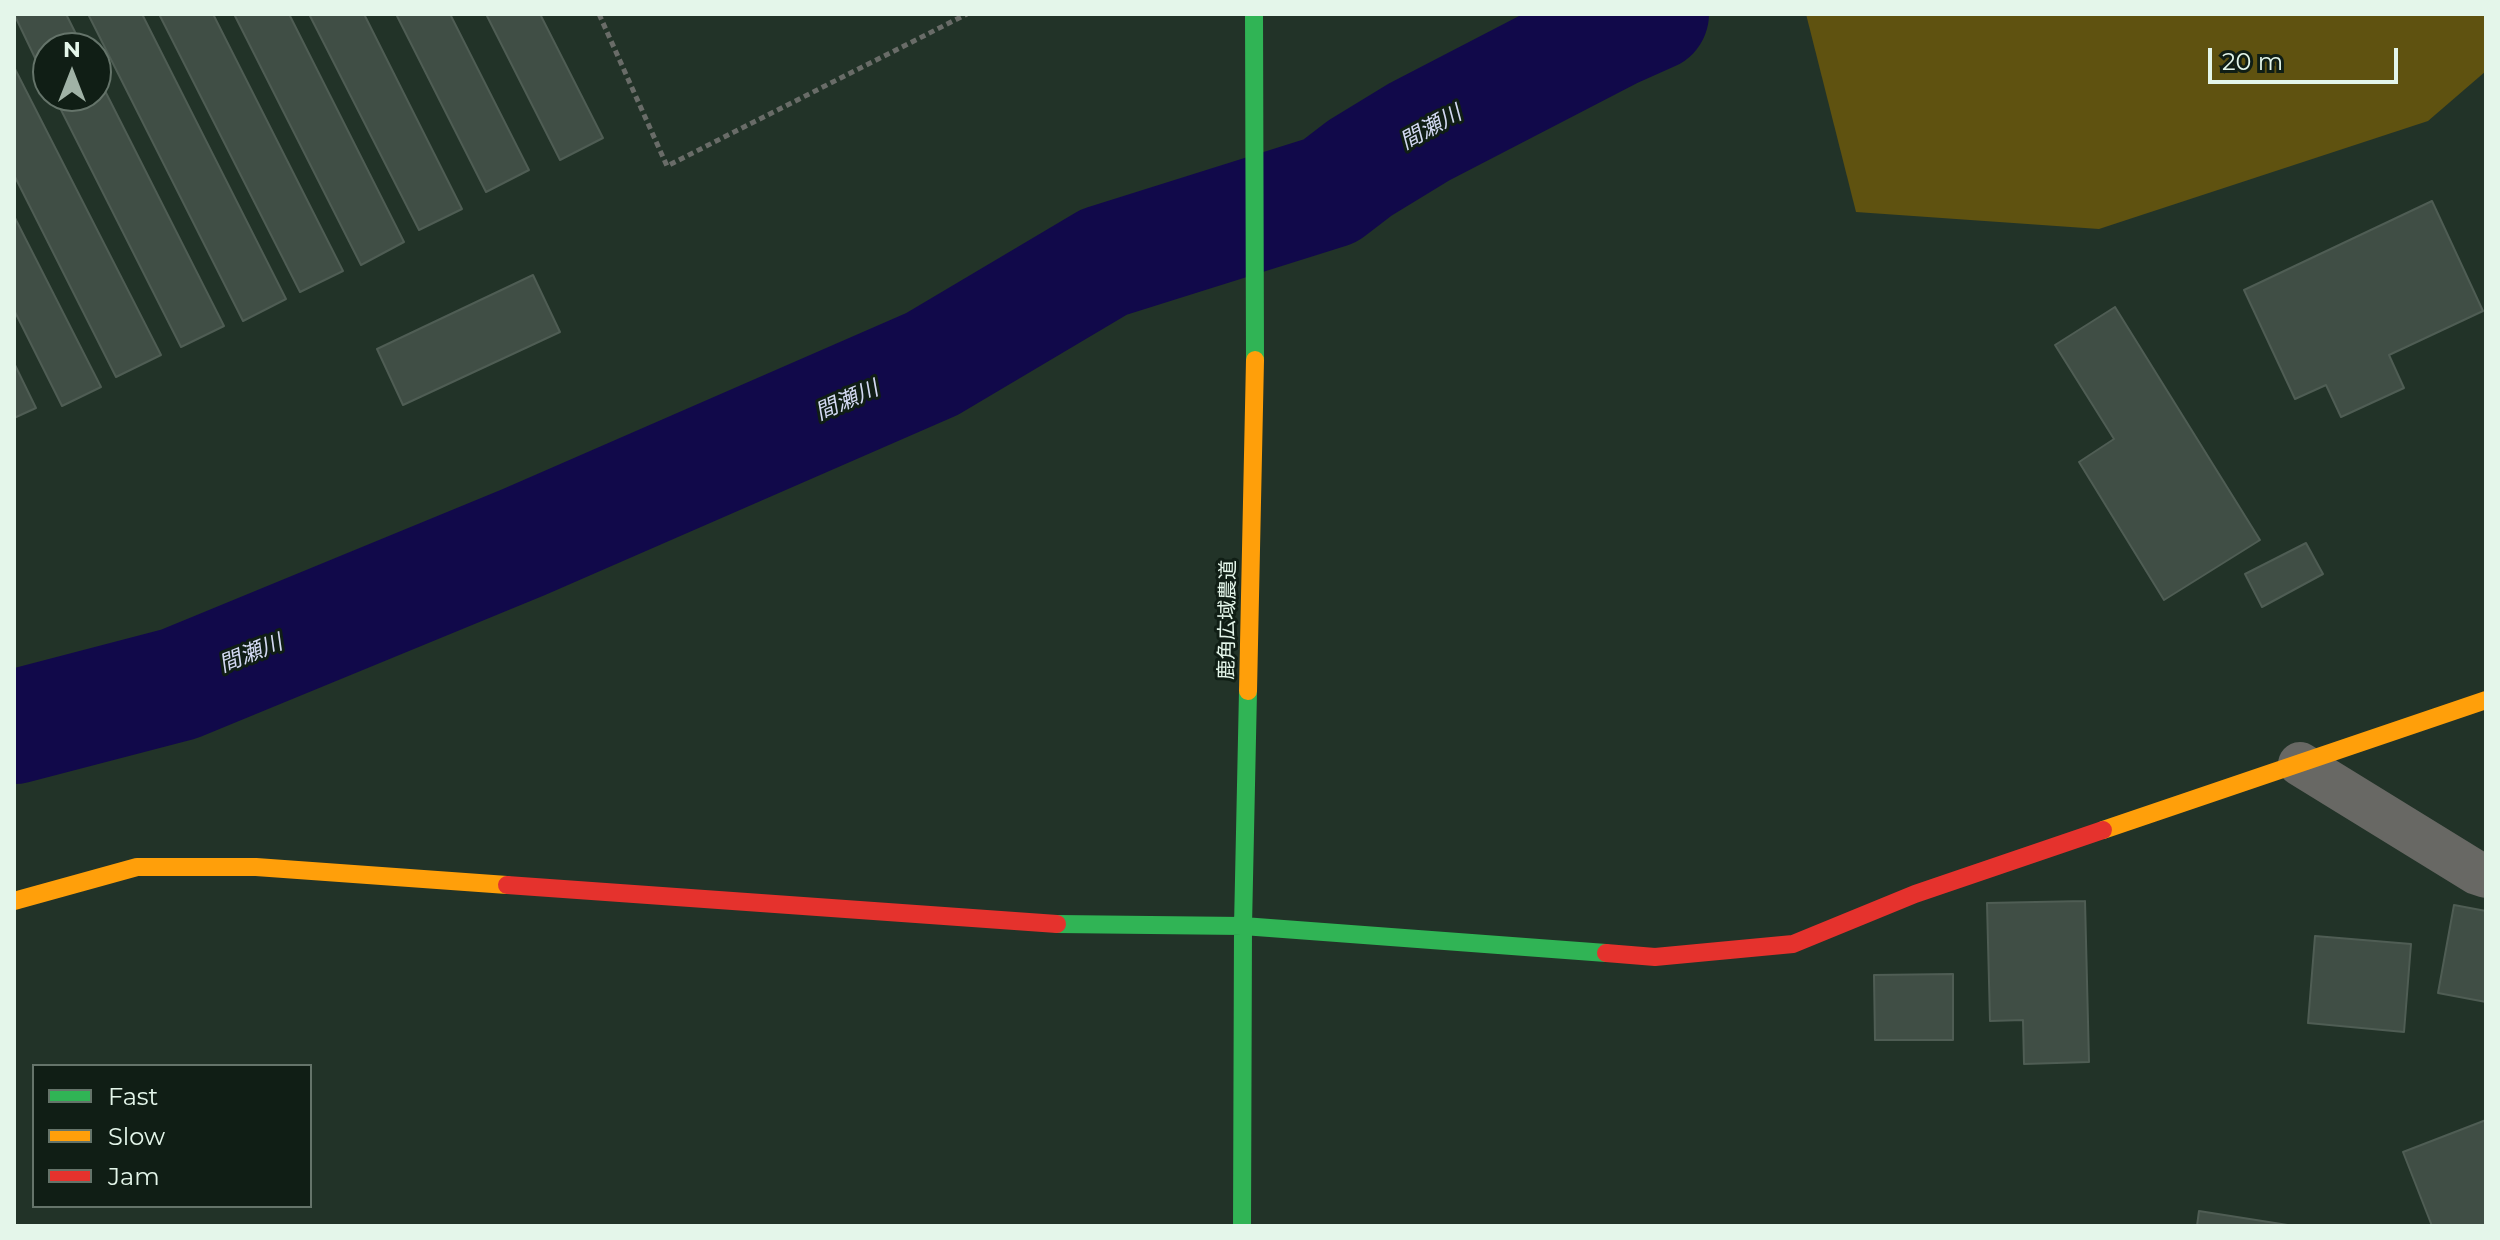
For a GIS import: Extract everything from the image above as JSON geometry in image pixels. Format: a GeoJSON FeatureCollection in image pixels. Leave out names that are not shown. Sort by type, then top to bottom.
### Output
{"type":"FeatureCollection","features":[{"type":"Feature","properties":{"kind":"street","name":"鹿角広域農道"},"geometry":{"type":"LineString","coordinates":[[1242,1226],[1243,926],[1256,296],[1254,14]]}},
{"type":"Feature","properties":{"kind":"street"},"geometry":{"type":"LineString","coordinates":[[14,901],[137,867],[256,867],[1087,926],[1243,926],[1655,957],[1793,944],[1915,894],[2486,700]]}},
{"type":"Feature","properties":{"kind":"street"},"geometry":{"type":"LineString","coordinates":[[2300,764],[2486,876]]}},
{"type":"Feature","properties":{"kind":"path"},"geometry":{"type":"LineString","coordinates":[[599,14],[667,166],[967,14]]}},
{"type":"Feature","properties":{"kind":"shaded area"},"geometry":{"type":"Polygon","coordinates":[[[1806,14],[2486,14],[2486,71],[2428,121],[2099,229],[1856,212],[1806,14]]]}},
{"type":"Feature","properties":{"kind":"building"},"geometry":{"type":"Polygon","coordinates":[[[14,14],[66,14],[75,32],[32,32],[32,52],[14,14]]]}},
{"type":"Feature","properties":{"kind":"building"},"geometry":{"type":"Polygon","coordinates":[[[88,14],[142,14],[286,299],[243,321],[112,62],[112,32],[97,32],[88,14]]]}},
{"type":"Feature","properties":{"kind":"building"},"geometry":{"type":"Polygon","coordinates":[[[159,14],[213,14],[343,271],[300,292],[159,14]]]}},
{"type":"Feature","properties":{"kind":"building"},"geometry":{"type":"Polygon","coordinates":[[[234,14],[289,14],[404,242],[361,265],[234,14]]]}},
{"type":"Feature","properties":{"kind":"building"},"geometry":{"type":"Polygon","coordinates":[[[309,14],[364,14],[462,209],[419,230],[309,14]]]}},
{"type":"Feature","properties":{"kind":"building"},"geometry":{"type":"Polygon","coordinates":[[[396,14],[450,14],[529,170],[486,192],[396,14]]]}},
{"type":"Feature","properties":{"kind":"building"},"geometry":{"type":"Polygon","coordinates":[[[486,14],[540,14],[603,138],[560,160],[486,14]]]}},
{"type":"Feature","properties":{"kind":"building"},"geometry":{"type":"Polygon","coordinates":[[[14,67],[32,102],[32,112],[37,112],[161,355],[116,377],[14,175],[14,67]]]}},
{"type":"Feature","properties":{"kind":"building"},"geometry":{"type":"Polygon","coordinates":[[[112,105],[224,326],[181,347],[62,112],[112,112],[112,105]]]}},
{"type":"Feature","properties":{"kind":"building"},"geometry":{"type":"Polygon","coordinates":[[[2432,201],[2483,311],[2389,355],[2404,388],[2341,417],[2326,385],[2295,399],[2244,290],[2432,201]]]}},
{"type":"Feature","properties":{"kind":"building"},"geometry":{"type":"Polygon","coordinates":[[[14,216],[101,387],[62,406],[14,310],[14,216]]]}},
{"type":"Feature","properties":{"kind":"building"},"geometry":{"type":"Polygon","coordinates":[[[533,275],[560,332],[403,405],[377,349],[533,275]]]}},
{"type":"Feature","properties":{"kind":"building"},"geometry":{"type":"Polygon","coordinates":[[[2115,307],[2260,540],[2164,600],[2079,462],[2114,439],[2055,345],[2115,307]]]}},
{"type":"Feature","properties":{"kind":"building"},"geometry":{"type":"Polygon","coordinates":[[[14,363],[36,408],[14,418],[14,363]]]}},
{"type":"Feature","properties":{"kind":"building"},"geometry":{"type":"Polygon","coordinates":[[[2306,543],[2323,574],[2262,607],[2245,574],[2306,543]]]}},
{"type":"Feature","properties":{"kind":"building"},"geometry":{"type":"Polygon","coordinates":[[[2085,901],[2089,1062],[2024,1064],[2023,1020],[1990,1021],[1987,903],[2085,901]]]}},
{"type":"Feature","properties":{"kind":"building"},"geometry":{"type":"Polygon","coordinates":[[[2454,905],[2486,911],[2486,1002],[2438,993],[2454,905]]]}},
{"type":"Feature","properties":{"kind":"building"},"geometry":{"type":"Polygon","coordinates":[[[2315,936],[2411,944],[2404,1032],[2308,1023],[2315,936]]]}},
{"type":"Feature","properties":{"kind":"building"},"geometry":{"type":"Polygon","coordinates":[[[1953,974],[1953,1040],[1875,1040],[1874,975],[1953,974]]]}},
{"type":"Feature","properties":{"kind":"building"},"geometry":{"type":"Polygon","coordinates":[[[2486,1120],[2486,1226],[2432,1226],[2403,1152],[2486,1120]]]}},
{"type":"Feature","properties":{"kind":"building"},"geometry":{"type":"Polygon","coordinates":[[[2199,1211],[2294,1226],[2197,1226],[2199,1211]]]}},
{"type":"Feature","properties":{"kind":"waterway","name":"間瀬川"},"geometry":{"type":"LineString","coordinates":[[14,727],[179,684],[524,542],[932,364],[1104,262],[1330,191],[1360,168],[1419,132],[1652,14]]}},
{"type":"Feature","properties":{"kind":"traffic: fast"},"geometry":{"type":"LineString","coordinates":[[1254,14],[1255,360]]}},
{"type":"Feature","properties":{"kind":"traffic: fast"},"geometry":{"type":"LineString","coordinates":[[1242,1226],[1248,691]]}},
{"type":"Feature","properties":{"kind":"traffic: fast"},"geometry":{"type":"LineString","coordinates":[[1057,924],[1243,926],[1606,953]]}},
{"type":"Feature","properties":{"kind":"traffic: slow"},"geometry":{"type":"LineString","coordinates":[[1248,691],[1255,360]]}},
{"type":"Feature","properties":{"kind":"traffic: slow"},"geometry":{"type":"LineString","coordinates":[[2103,830],[2486,700]]}},
{"type":"Feature","properties":{"kind":"traffic: slow"},"geometry":{"type":"LineString","coordinates":[[14,901],[137,867],[256,867],[507,885]]}},
{"type":"Feature","properties":{"kind":"traffic: jam"},"geometry":{"type":"LineString","coordinates":[[1606,953],[1655,957],[1793,944],[1915,894],[2103,830]]}},
{"type":"Feature","properties":{"kind":"traffic: jam"},"geometry":{"type":"LineString","coordinates":[[507,885],[1057,924]]}}]}
